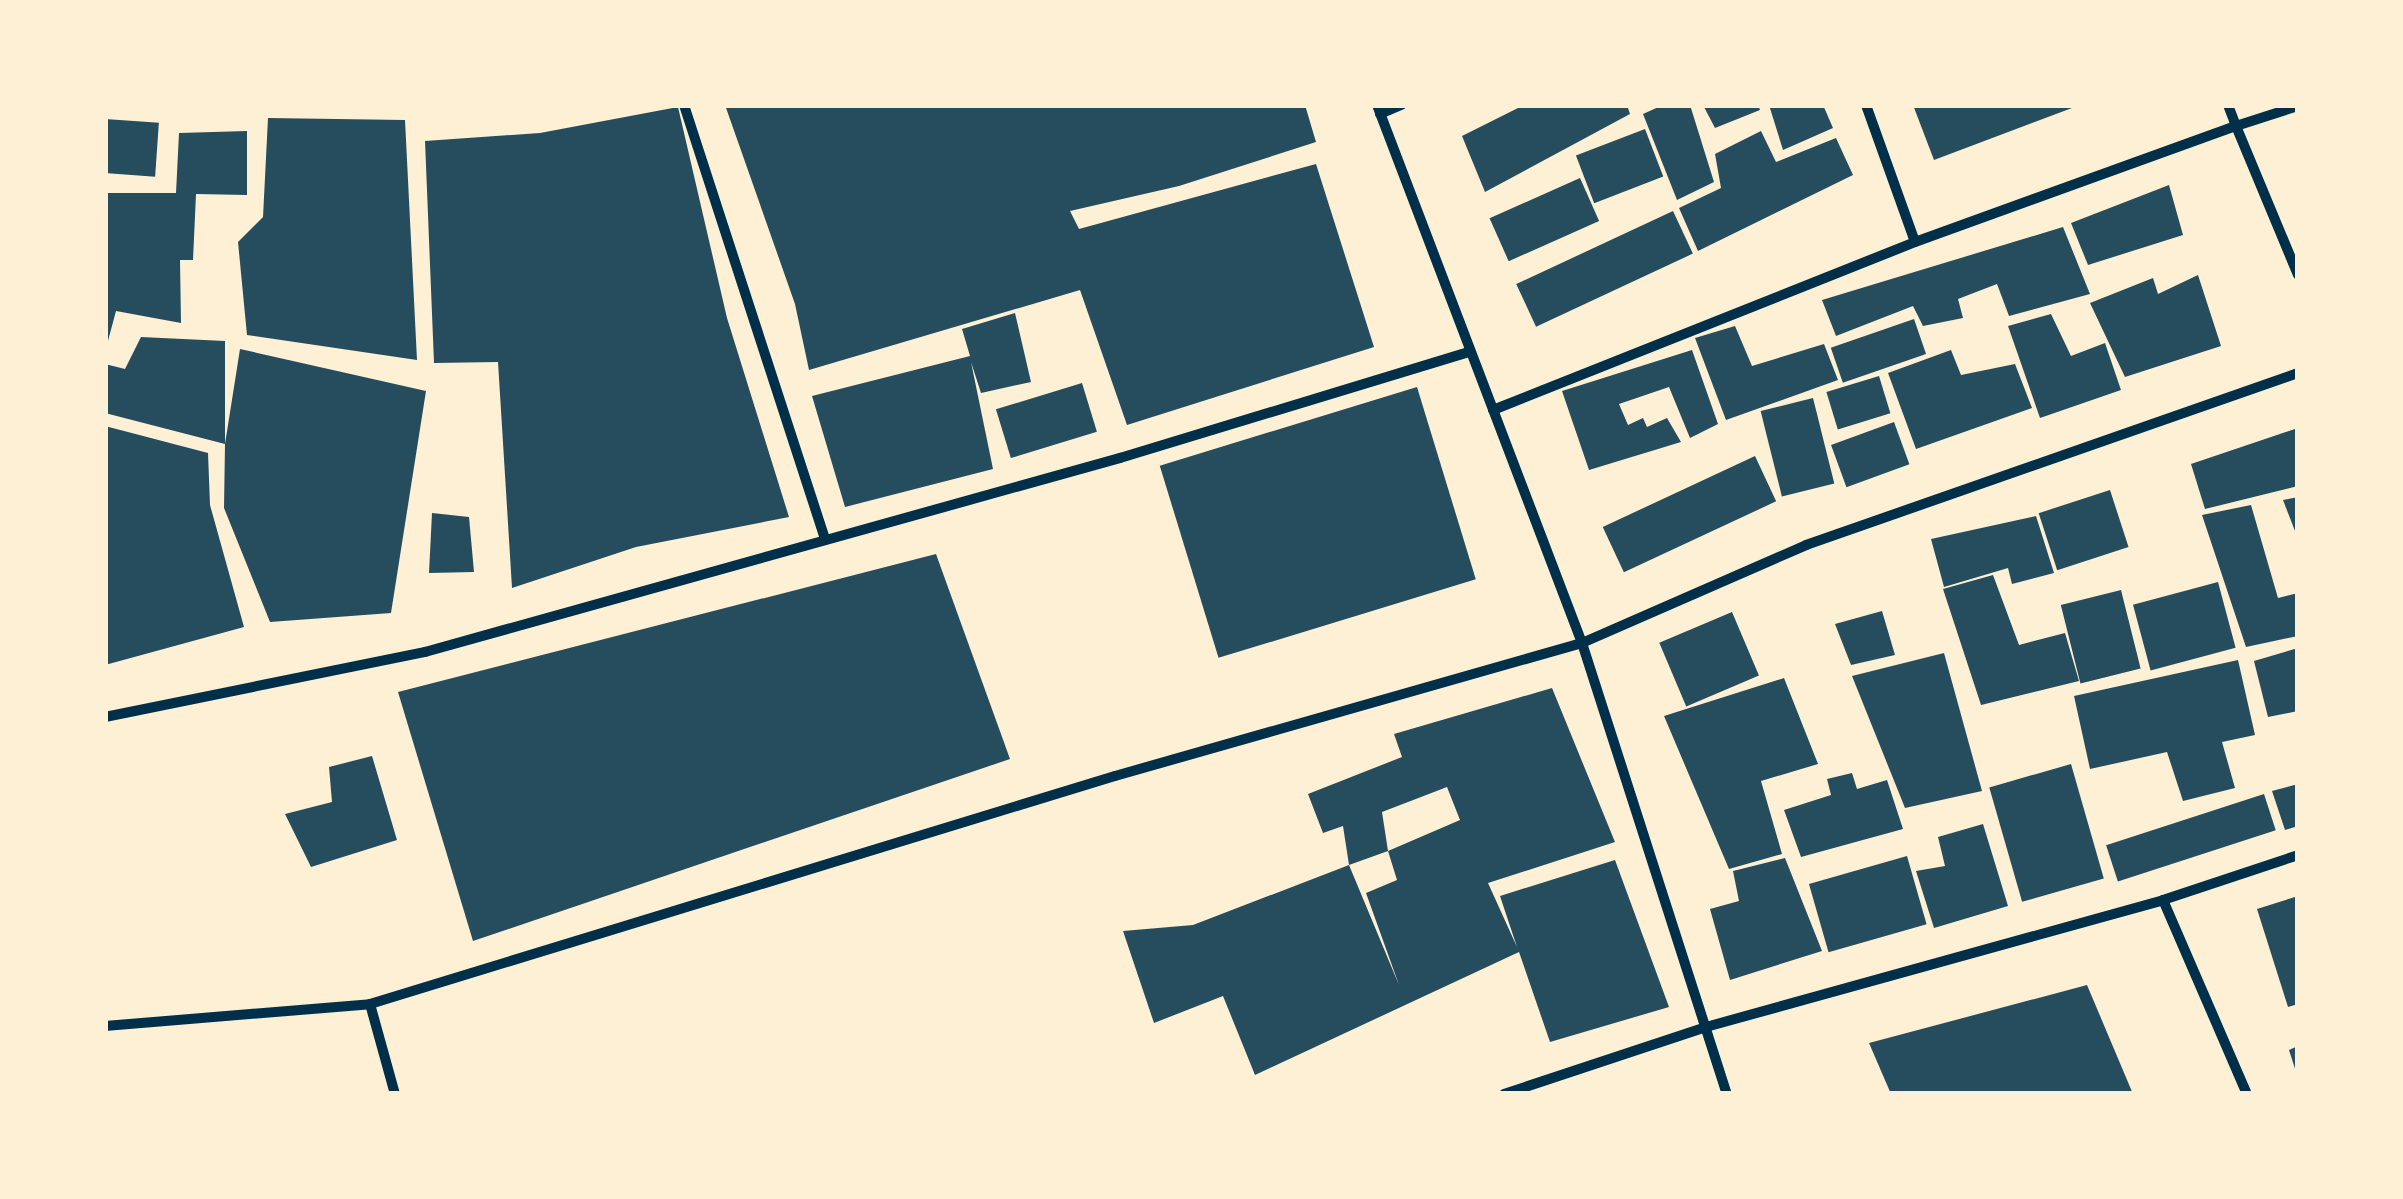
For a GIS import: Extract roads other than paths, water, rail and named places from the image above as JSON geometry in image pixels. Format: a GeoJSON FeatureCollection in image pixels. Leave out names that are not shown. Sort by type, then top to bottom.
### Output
{"type":"FeatureCollection","features":[{"type":"Feature","properties":{"kind":"street"},"geometry":{"type":"LineString","coordinates":[[684,105],[825,540]]}},
{"type":"Feature","properties":{"kind":"street"},"geometry":{"type":"LineString","coordinates":[[1401,105],[1378,109],[1582,643],[1727,1094]]}},
{"type":"Feature","properties":{"kind":"street"},"geometry":{"type":"LineString","coordinates":[[1866,105],[1916,242]]}},
{"type":"Feature","properties":{"kind":"street"},"geometry":{"type":"LineString","coordinates":[[2228,105],[2298,275]]}},
{"type":"Feature","properties":{"kind":"street"},"geometry":{"type":"LineString","coordinates":[[1493,410],[1916,242],[2298,106]]}},
{"type":"Feature","properties":{"kind":"street"},"geometry":{"type":"LineString","coordinates":[[105,717],[425,652],[1468,352]]}},
{"type":"Feature","properties":{"kind":"street"},"geometry":{"type":"LineString","coordinates":[[105,1026],[370,1004],[1115,776],[1582,643],[1806,546],[2298,373]]}},
{"type":"Feature","properties":{"kind":"street"},"geometry":{"type":"LineString","coordinates":[[1504,1094],[1706,1027],[2162,900],[2298,855]]}},
{"type":"Feature","properties":{"kind":"street"},"geometry":{"type":"LineString","coordinates":[[2162,900],[2247,1094]]}},
{"type":"Feature","properties":{"kind":"street"},"geometry":{"type":"LineString","coordinates":[[370,1004],[395,1094]]}}]}
